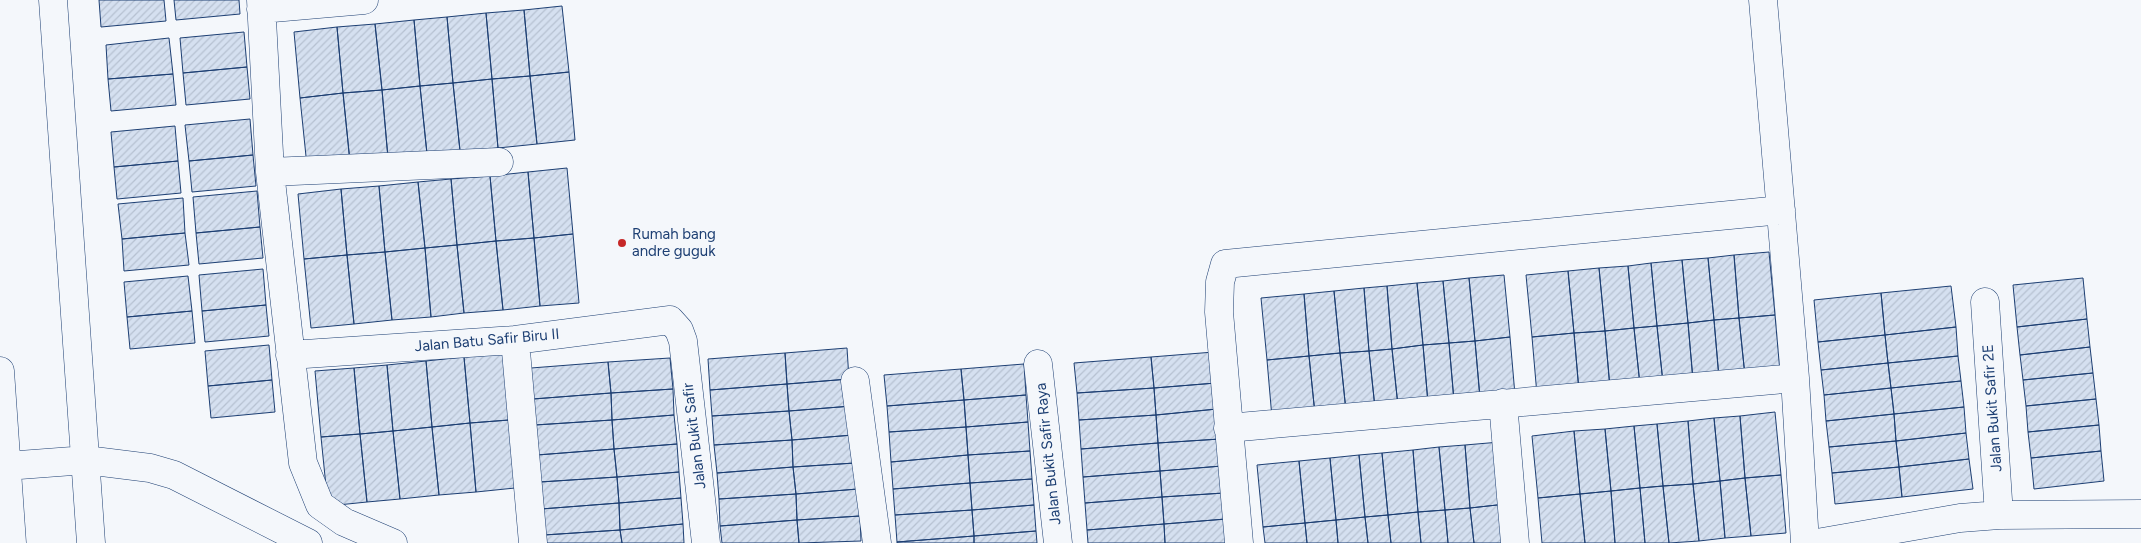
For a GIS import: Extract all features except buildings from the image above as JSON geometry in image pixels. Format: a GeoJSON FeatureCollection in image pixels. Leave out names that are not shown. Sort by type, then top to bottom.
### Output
{"type":"FeatureCollection","features":[{"type":"Feature","properties":{"kind":"street"},"geometry":{"type":"LineString","coordinates":[[53,0],[78,460],[91,543]]}},
{"type":"Feature","properties":{"kind":"street"},"geometry":{"type":"LineString","coordinates":[[364,0],[261,4],[270,172],[303,463],[320,505],[344,522],[393,543]]}},
{"type":"Feature","properties":{"kind":"street"},"geometry":{"type":"LineString","coordinates":[[1763,0],[1795,378],[1805,543]]}},
{"type":"Feature","properties":{"kind":"street"},"geometry":{"type":"LineString","coordinates":[[270,172],[499,162]]}},
{"type":"Feature","properties":{"kind":"street"},"geometry":{"type":"LineString","coordinates":[[1239,543],[1219,312],[1220,282],[1225,264],[1781,210]]}},
{"type":"Feature","properties":{"kind":"street","name":"Jalan Bukit Safir 2E"},"geometry":{"type":"LineString","coordinates":[[1984,302],[1999,515]]}},
{"type":"Feature","properties":{"kind":"street","name":"Jalan Batu Safir Biru II"},"geometry":{"type":"LineString","coordinates":[[290,355],[515,340],[670,320],[679,330]]}},
{"type":"Feature","properties":{"kind":"street","name":"Jalan Bukit Safir"},"geometry":{"type":"LineString","coordinates":[[679,330],[683,342],[706,543]]}},
{"type":"Feature","properties":{"kind":"street"},"geometry":{"type":"LineString","coordinates":[[515,340],[533,543]]}},
{"type":"Feature","properties":{"kind":"street","name":"Jalan Bukit Safir Raya"},"geometry":{"type":"LineString","coordinates":[[1038,364],[1058,543]]}},
{"type":"Feature","properties":{"kind":"street"},"geometry":{"type":"LineString","coordinates":[[0,370],[2,417],[14,460],[12,543]]}},
{"type":"Feature","properties":{"kind":"street"},"geometry":{"type":"LineString","coordinates":[[1228,428],[1795,378]]}},
{"type":"Feature","properties":{"kind":"street"},"geometry":{"type":"LineString","coordinates":[[855,381],[877,543]]}},
{"type":"Feature","properties":{"kind":"street"},"geometry":{"type":"LineString","coordinates":[[1503,404],[1515,543]]}},
{"type":"Feature","properties":{"kind":"street"},"geometry":{"type":"LineString","coordinates":[[14,460],[78,460],[150,468],[174,475],[308,543]]}},
{"type":"Feature","properties":{"kind":"street"},"geometry":{"type":"LineString","coordinates":[[1817,543],[1960,518],[1999,515],[2141,514]]}},
{"type":"Feature","properties":{"kind":"place","name":"Rumah bang andre guguk"},"geometry":{"type":"Point","coordinates":[622,243]}}]}
